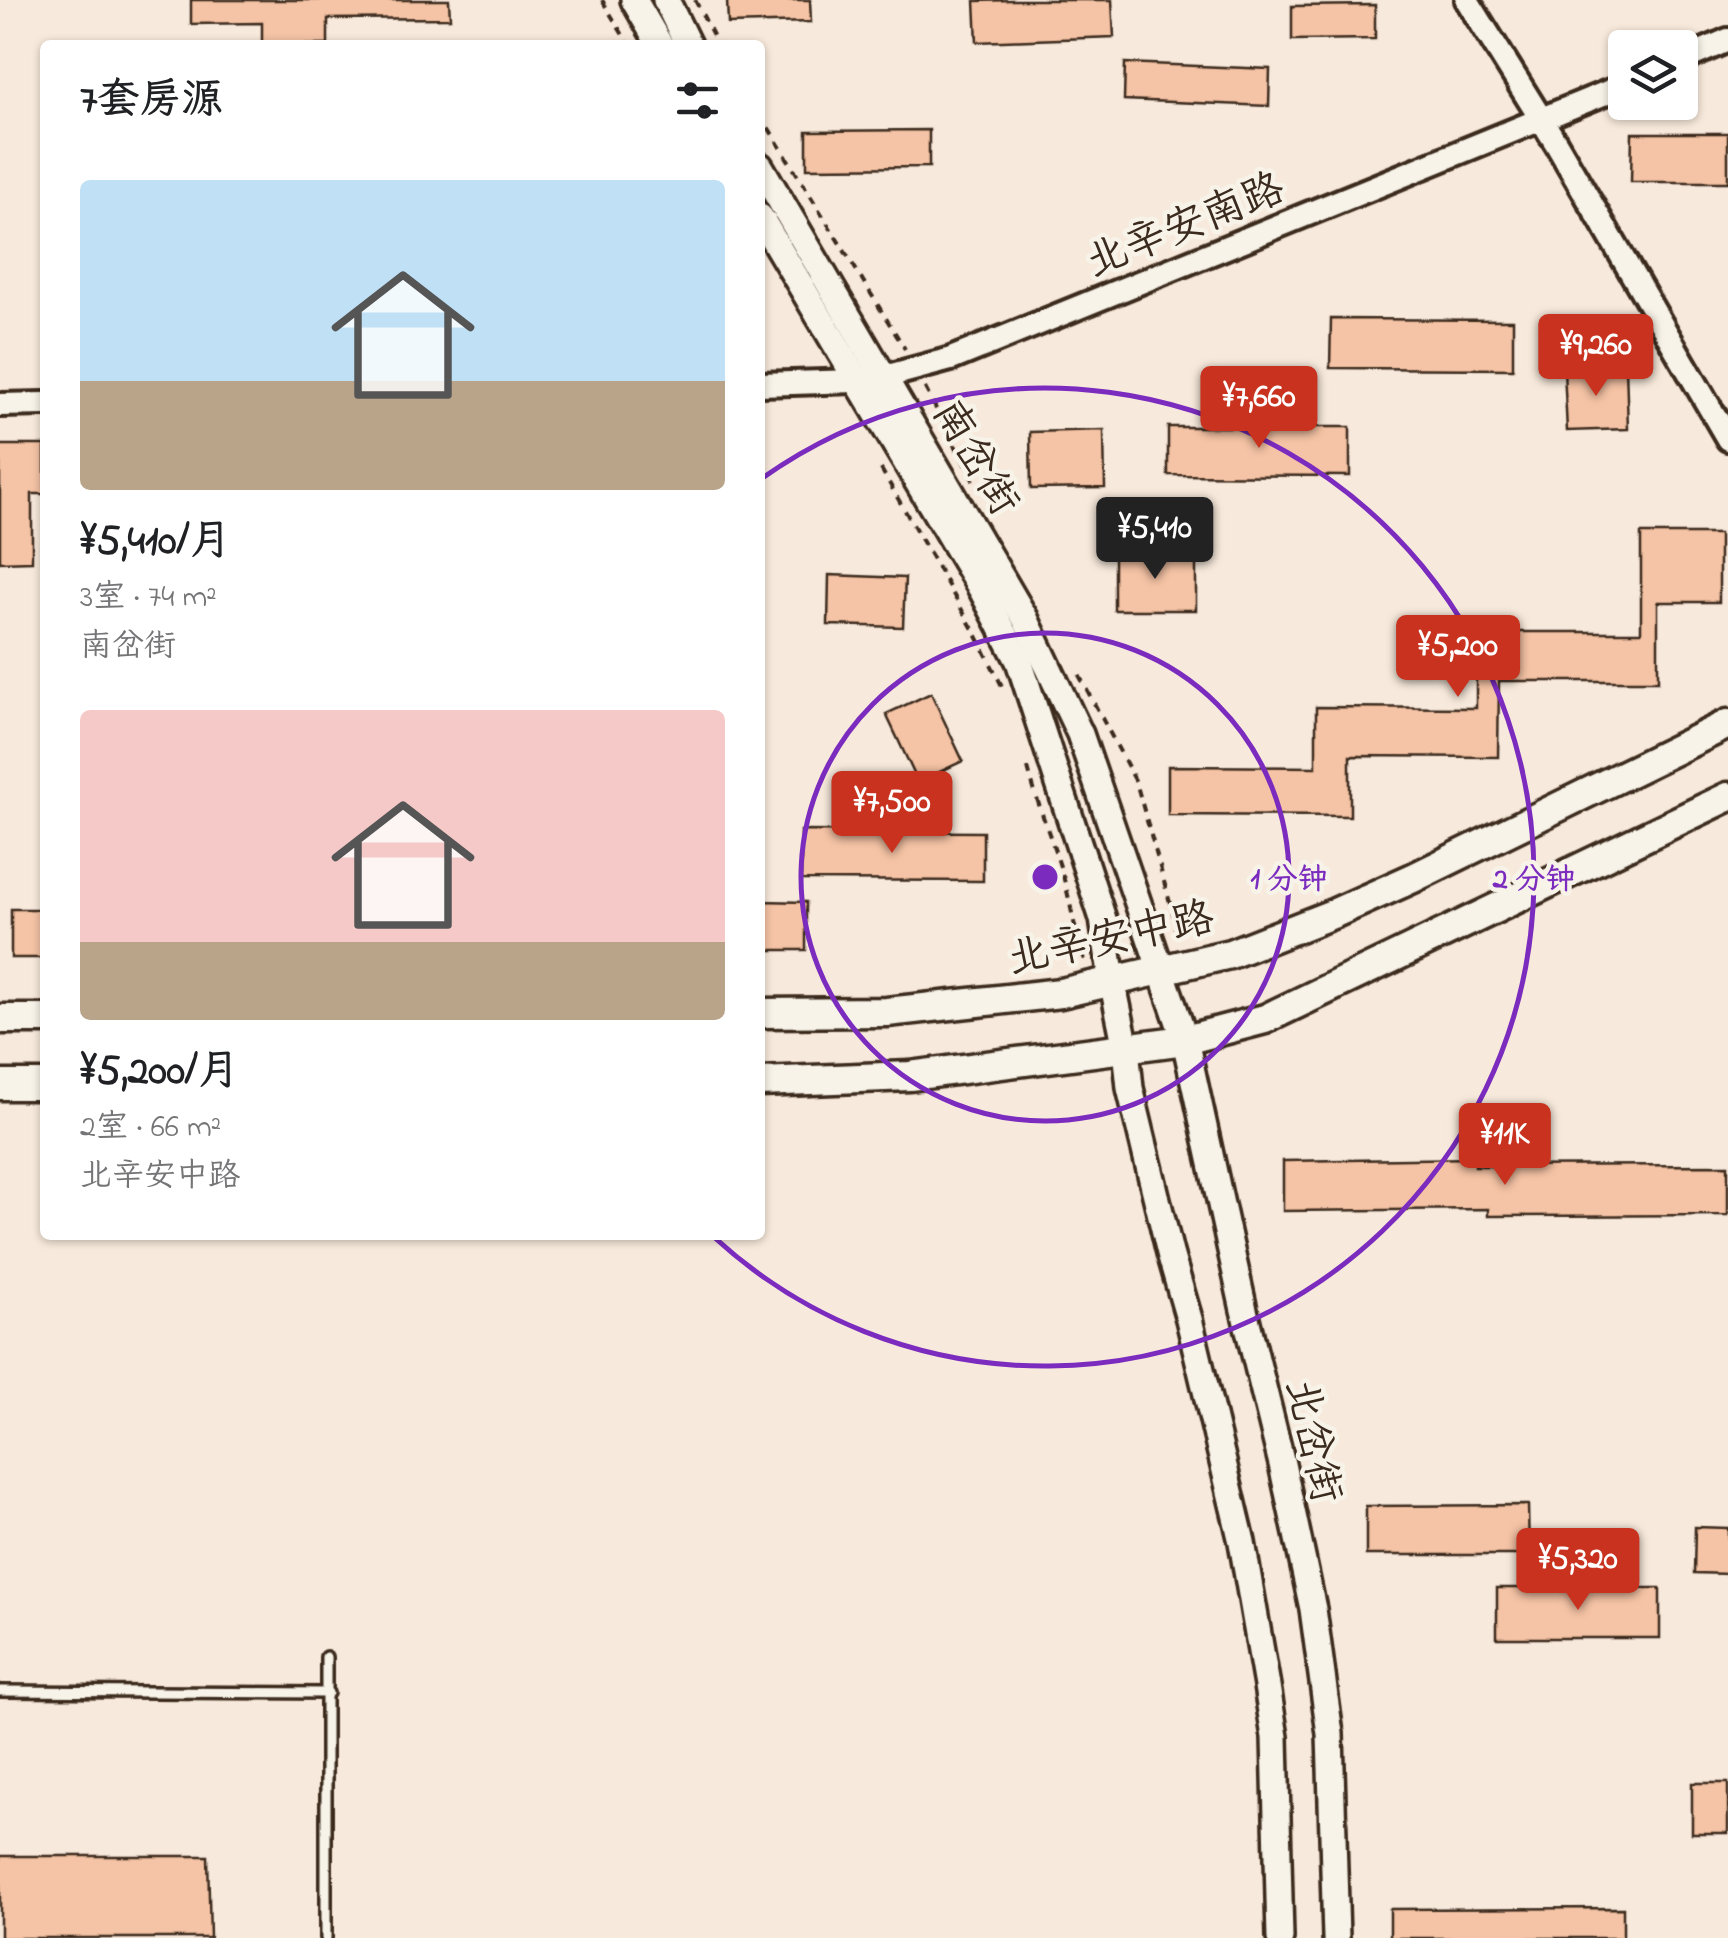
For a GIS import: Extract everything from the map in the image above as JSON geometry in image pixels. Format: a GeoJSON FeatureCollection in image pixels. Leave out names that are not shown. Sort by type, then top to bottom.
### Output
{"type":"FeatureCollection","features":[{"type":"Feature","properties":{"kind":"main road"},"geometry":{"type":"LineString","coordinates":[[634,0],[657,40]]}},
{"type":"Feature","properties":{"kind":"main road"},"geometry":{"type":"LineString","coordinates":[[666,0],[686,40]]}},
{"type":"Feature","properties":{"kind":"main road","name":"南岔街"},"geometry":{"type":"LineString","coordinates":[[765,175],[1025,618],[1080,734],[1161,970]]}},
{"type":"Feature","properties":{"kind":"main road","name":"南岔街"},"geometry":{"type":"LineString","coordinates":[[765,225],[982,590],[1018,661],[1104,918],[1104,983]]}},
{"type":"Feature","properties":{"kind":"main road","name":"北辛安中路"},"geometry":{"type":"LineString","coordinates":[[765,1013],[888,1012],[1061,993],[1230,954],[1412,878],[1728,724]]}},
{"type":"Feature","properties":{"kind":"main road"},"geometry":{"type":"LineString","coordinates":[[765,1082],[910,1076],[1185,1040],[1265,1019],[1728,797]]}},
{"type":"Feature","properties":{"kind":"main road","name":"北岔街"},"geometry":{"type":"LineString","coordinates":[[1161,970],[1185,1040],[1313,1609],[1330,1734],[1336,1938]]}},
{"type":"Feature","properties":{"kind":"main road"},"geometry":{"type":"LineString","coordinates":[[1104,983],[1126,1048],[1130,1088],[1170,1254],[1190,1318],[1242,1542],[1276,1753],[1280,1938]]}},
{"type":"Feature","properties":{"kind":"main road"},"geometry":{"type":"LineString","coordinates":[[0,1019],[40,1018]]}},
{"type":"Feature","properties":{"kind":"main road"},"geometry":{"type":"LineString","coordinates":[[0,1085],[40,1085]]}},
{"type":"Feature","properties":{"kind":"street"},"geometry":{"type":"LineString","coordinates":[[1467,0],[1542,120],[1728,439]]}},
{"type":"Feature","properties":{"kind":"street"},"geometry":{"type":"LineString","coordinates":[[1698,53],[1728,40]]}},
{"type":"Feature","properties":{"kind":"street","name":"北辛安南路"},"geometry":{"type":"LineString","coordinates":[[765,384],[856,382],[951,359],[1608,91]]}},
{"type":"Feature","properties":{"kind":"street"},"geometry":{"type":"LineString","coordinates":[[0,405],[40,404]]}},
{"type":"Feature","properties":{"kind":"lane"},"geometry":{"type":"LineString","coordinates":[[326,1656],[326,1938]]}},
{"type":"Feature","properties":{"kind":"lane"},"geometry":{"type":"LineString","coordinates":[[0,1692],[328,1693]]}},
{"type":"Feature","properties":{"kind":"path"},"geometry":{"type":"LineString","coordinates":[[602,0],[626,40]]}},
{"type":"Feature","properties":{"kind":"path"},"geometry":{"type":"LineString","coordinates":[[694,0],[715,40]]}},
{"type":"Feature","properties":{"kind":"path"},"geometry":{"type":"LineString","coordinates":[[880,466],[977,636],[1008,699]]}},
{"type":"Feature","properties":{"kind":"path"},"geometry":{"type":"LineString","coordinates":[[1027,764],[1065,884],[1076,938],[1104,983]]}},
{"type":"Feature","properties":{"kind":"building"},"geometry":{"type":"Polygon","coordinates":[[[191,0],[449,0],[450,18],[328,19],[328,40],[262,40],[262,23],[191,24],[191,0]]]}},
{"type":"Feature","properties":{"kind":"building"},"geometry":{"type":"Polygon","coordinates":[[[727,0],[810,0],[811,22],[728,24],[727,0]]]}},
{"type":"Feature","properties":{"kind":"building"},"geometry":{"type":"Polygon","coordinates":[[[1112,0],[1114,37],[977,42],[975,1],[1112,0]]]}},
{"type":"Feature","properties":{"kind":"building"},"geometry":{"type":"Polygon","coordinates":[[[1375,5],[1375,39],[1292,40],[1292,6],[1375,5]]]}},
{"type":"Feature","properties":{"kind":"building"},"geometry":{"type":"Polygon","coordinates":[[[1125,63],[1270,69],[1269,106],[1124,100],[1125,63]]]}},
{"type":"Feature","properties":{"kind":"building"},"geometry":{"type":"Polygon","coordinates":[[[929,130],[929,167],[807,168],[807,131],[929,130]]]}},
{"type":"Feature","properties":{"kind":"building"},"geometry":{"type":"Polygon","coordinates":[[[1632,133],[1728,133],[1728,182],[1631,182],[1632,133]]]}},
{"type":"Feature","properties":{"kind":"building"},"geometry":{"type":"Polygon","coordinates":[[[1331,319],[1513,320],[1513,369],[1330,368],[1331,319]]]}},
{"type":"Feature","properties":{"kind":"building"},"geometry":{"type":"Polygon","coordinates":[[[1626,367],[1628,429],[1567,431],[1564,370],[1626,367]]]}},
{"type":"Feature","properties":{"kind":"building"},"geometry":{"type":"Polygon","coordinates":[[[1168,427],[1350,427],[1350,476],[1168,475],[1168,427]]]}},
{"type":"Feature","properties":{"kind":"building"},"geometry":{"type":"Polygon","coordinates":[[[1104,430],[1105,488],[1031,489],[1030,432],[1104,430]]]}},
{"type":"Feature","properties":{"kind":"building"},"geometry":{"type":"Polygon","coordinates":[[[0,445],[40,445],[40,494],[32,494],[32,561],[0,562],[0,445]]]}},
{"type":"Feature","properties":{"kind":"building"},"geometry":{"type":"Polygon","coordinates":[[[1641,534],[1719,534],[1719,602],[1658,602],[1658,681],[1499,681],[1498,757],[1350,756],[1350,816],[1168,815],[1168,766],[1316,767],[1316,707],[1476,708],[1476,632],[1641,632],[1641,534]]]}},
{"type":"Feature","properties":{"kind":"building"},"geometry":{"type":"Polygon","coordinates":[[[1114,554],[1196,555],[1196,610],[1114,610],[1114,554]]]}},
{"type":"Feature","properties":{"kind":"building"},"geometry":{"type":"Polygon","coordinates":[[[829,575],[905,578],[903,627],[828,625],[829,575]]]}},
{"type":"Feature","properties":{"kind":"building"},"geometry":{"type":"Polygon","coordinates":[[[931,693],[963,761],[918,782],[886,714],[931,693]]]}},
{"type":"Feature","properties":{"kind":"building"},"geometry":{"type":"Polygon","coordinates":[[[801,831],[983,832],[983,881],[801,880],[801,831]]]}},
{"type":"Feature","properties":{"kind":"building"},"geometry":{"type":"Polygon","coordinates":[[[765,901],[806,902],[806,950],[765,950],[765,901]]]}},
{"type":"Feature","properties":{"kind":"building"},"geometry":{"type":"Polygon","coordinates":[[[11,909],[40,909],[40,958],[11,958],[11,909]]]}},
{"type":"Feature","properties":{"kind":"building"},"geometry":{"type":"Polygon","coordinates":[[[1475,1158],[1475,1166],[1728,1165],[1728,1215],[1488,1216],[1488,1209],[1283,1211],[1283,1161],[1475,1158]]]}},
{"type":"Feature","properties":{"kind":"building"},"geometry":{"type":"Polygon","coordinates":[[[1528,1505],[1529,1555],[1366,1555],[1366,1506],[1528,1505]]]}},
{"type":"Feature","properties":{"kind":"building"},"geometry":{"type":"Polygon","coordinates":[[[1695,1527],[1728,1528],[1728,1574],[1694,1573],[1695,1527]]]}},
{"type":"Feature","properties":{"kind":"building"},"geometry":{"type":"Polygon","coordinates":[[[1497,1588],[1660,1588],[1660,1638],[1497,1638],[1497,1588]]]}},
{"type":"Feature","properties":{"kind":"building"},"geometry":{"type":"Polygon","coordinates":[[[1692,1783],[1728,1783],[1728,1833],[1692,1833],[1692,1783]]]}},
{"type":"Feature","properties":{"kind":"building"},"geometry":{"type":"Polygon","coordinates":[[[0,1856],[208,1856],[210,1938],[0,1938],[0,1856]]]}},
{"type":"Feature","properties":{"kind":"building"},"geometry":{"type":"Polygon","coordinates":[[[1623,1908],[1623,1938],[1390,1938],[1390,1909],[1623,1908]]]}}]}
